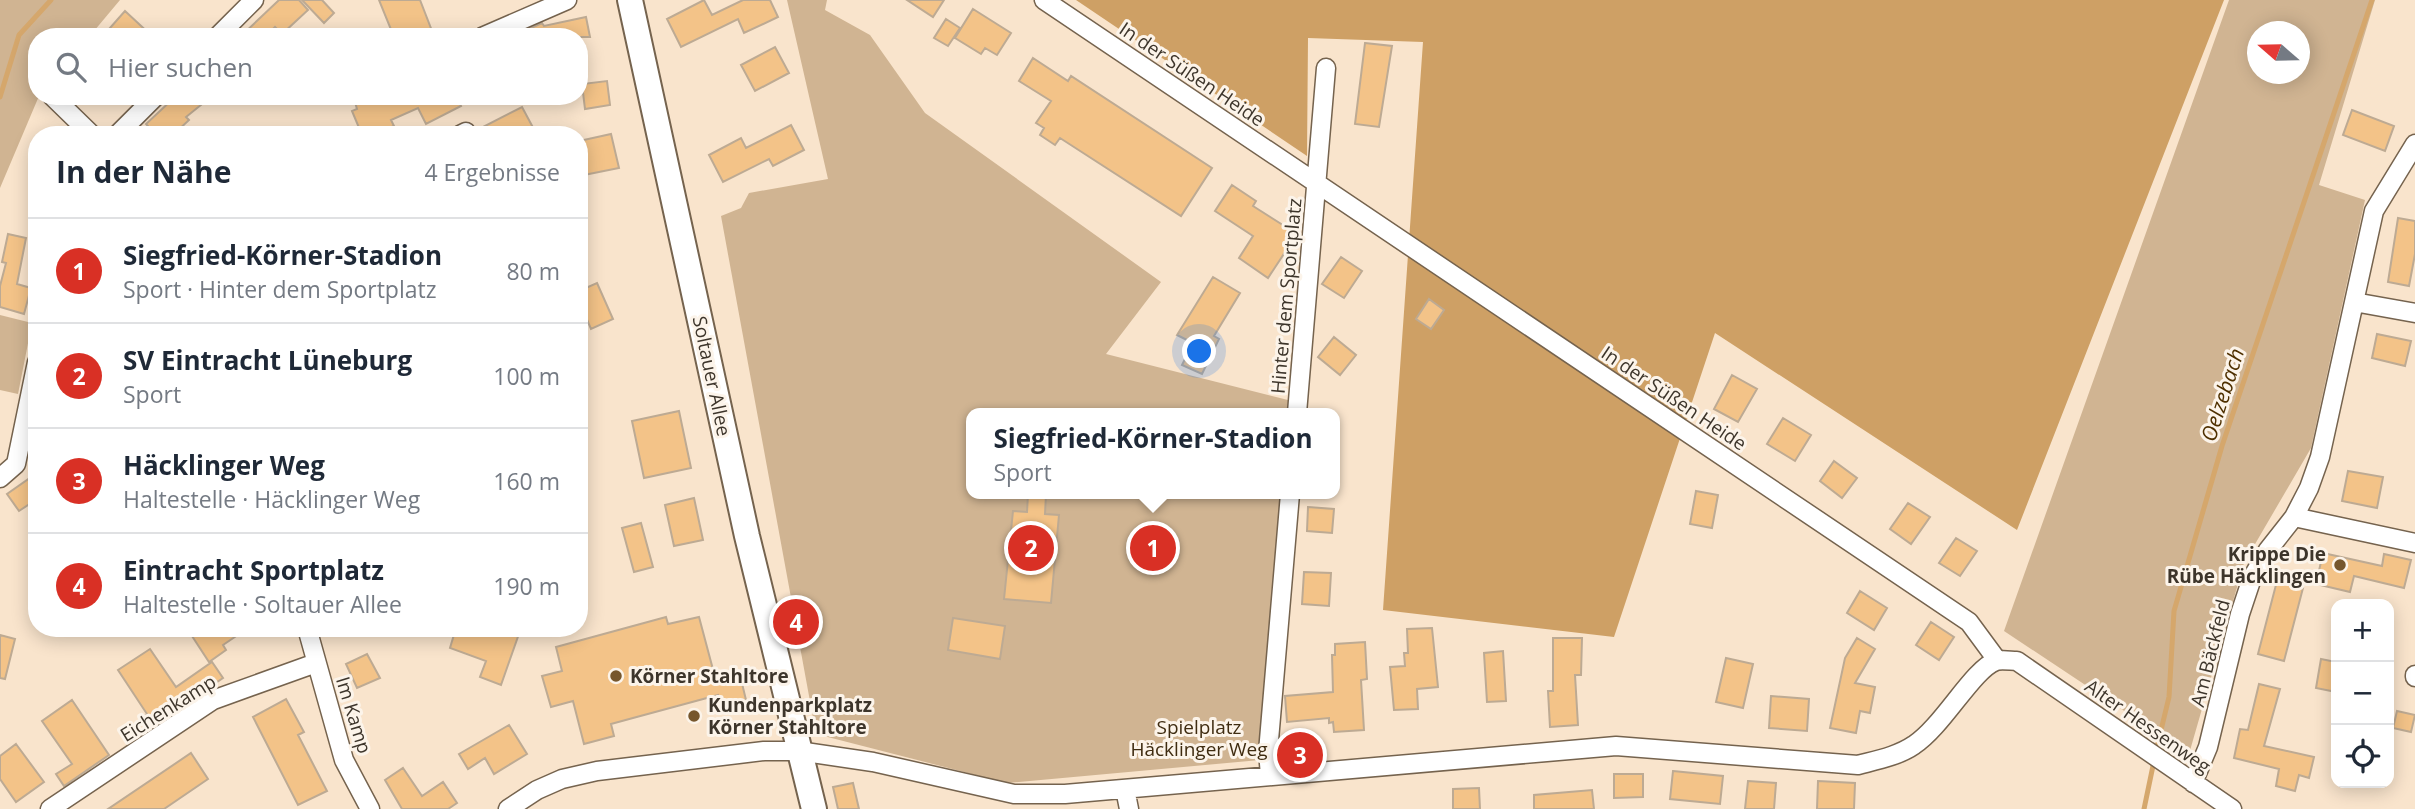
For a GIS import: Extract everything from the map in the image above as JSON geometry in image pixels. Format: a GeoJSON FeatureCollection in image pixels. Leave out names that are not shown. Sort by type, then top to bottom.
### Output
{"type":"FeatureCollection","features":[{"type":"Feature","properties":{"kind":"street"},"geometry":{"type":"LineString","coordinates":[[226,28],[254,0]]}},
{"type":"Feature","properties":{"kind":"street"},"geometry":{"type":"LineString","coordinates":[[503,28],[567,0]]}},
{"type":"Feature","properties":{"kind":"street","name":"Soltauer Allee"},"geometry":{"type":"LineString","coordinates":[[630,0],[798,751],[814,809]]}},
{"type":"Feature","properties":{"kind":"street","name":"In der Süßen Heide"},"geometry":{"type":"LineString","coordinates":[[1044,0],[1969,622],[1997,660]]}},
{"type":"Feature","properties":{"kind":"street"},"geometry":{"type":"LineString","coordinates":[[1317,183],[1326,68]]}},
{"type":"Feature","properties":{"kind":"street"},"geometry":{"type":"LineString","coordinates":[[61,105],[83,126]]}},
{"type":"Feature","properties":{"kind":"street"},"geometry":{"type":"LineString","coordinates":[[126,126],[147,105]]}},
{"type":"Feature","properties":{"kind":"street","name":"Am Bäckfeld"},"geometry":{"type":"LineString","coordinates":[[2193,783],[2208,747],[2240,614],[2252,578],[2268,550],[2294,517],[2309,488],[2320,457],[2374,211],[2415,144]]}},
{"type":"Feature","properties":{"kind":"street","name":"Hinter dem Sportplatz"},"geometry":{"type":"LineString","coordinates":[[1297,408],[1317,183]]}},
{"type":"Feature","properties":{"kind":"street"},"geometry":{"type":"LineString","coordinates":[[2354,302],[2415,313]]}},
{"type":"Feature","properties":{"kind":"street"},"geometry":{"type":"LineString","coordinates":[[0,478],[16,464],[28,437]]}},
{"type":"Feature","properties":{"kind":"street"},"geometry":{"type":"LineString","coordinates":[[1270,775],[1268,752],[1290,499]]}},
{"type":"Feature","properties":{"kind":"street"},"geometry":{"type":"LineString","coordinates":[[2294,517],[2415,543]]}},
{"type":"Feature","properties":{"kind":"street","name":"Im Kamp"},"geometry":{"type":"LineString","coordinates":[[309,637],[344,760],[370,809]]}},
{"type":"Feature","properties":{"kind":"street"},"geometry":{"type":"LineString","coordinates":[[508,809],[537,790],[562,779],[597,771],[720,755],[798,751],[873,762],[1014,794],[1125,789],[1616,746],[1858,765],[1887,758],[1914,745],[1940,724],[1979,671],[1997,660]]}},
{"type":"Feature","properties":{"kind":"street","name":"Alter Hessenweg"},"geometry":{"type":"LineString","coordinates":[[1997,660],[2017,661],[2232,809]]}},
{"type":"Feature","properties":{"kind":"street","name":"Eichenkamp"},"geometry":{"type":"LineString","coordinates":[[50,809],[213,700],[316,663]]}},
{"type":"Feature","properties":{"kind":"street"},"geometry":{"type":"LineString","coordinates":[[1125,789],[1129,809]]}},
{"type":"Feature","properties":{"kind":"green space"},"geometry":{"type":"Polygon","coordinates":[[[0,0],[120,0],[97,28],[28,28],[28,105],[35,105],[0,188],[0,0]]]}},
{"type":"Feature","properties":{"kind":"green space","name":"Spielplatz Häcklinger Weg"},"geometry":{"type":"Polygon","coordinates":[[[787,0],[827,0],[825,10],[870,35],[925,113],[1161,282],[1106,354],[1292,401],[1292,408],[966,408],[966,499],[1285,499],[1260,760],[1007,783],[816,734],[721,216],[741,208],[749,193],[828,179],[787,0]]]}},
{"type":"Feature","properties":{"kind":"green space"},"geometry":{"type":"Polygon","coordinates":[[[2229,0],[2375,0],[2319,185],[2365,200],[2311,448],[2244,563],[2189,754],[2004,631],[2229,0]]]}},
{"type":"Feature","properties":{"kind":"green space"},"geometry":{"type":"Polygon","coordinates":[[[0,315],[28,322],[28,343],[18,394],[0,390],[0,315]]]}},
{"type":"Feature","properties":{"kind":"shaded area"},"geometry":{"type":"Polygon","coordinates":[[[1076,0],[2224,0],[2017,530],[1715,333],[1614,637],[1383,610],[1423,42],[1308,38],[1307,156],[1076,0]]]}},
{"type":"Feature","properties":{"kind":"building"},"geometry":{"type":"Polygon","coordinates":[[[279,0],[299,0],[308,10],[288,28],[249,28],[279,0]]]}},
{"type":"Feature","properties":{"kind":"building"},"geometry":{"type":"Polygon","coordinates":[[[302,0],[322,0],[334,13],[324,23],[302,0]]]}},
{"type":"Feature","properties":{"kind":"building"},"geometry":{"type":"Polygon","coordinates":[[[379,0],[420,0],[431,28],[390,28],[379,0]]]}},
{"type":"Feature","properties":{"kind":"building"},"geometry":{"type":"Polygon","coordinates":[[[704,0],[712,15],[743,0],[770,0],[778,17],[744,33],[738,19],[681,47],[667,19],[704,0]]]}},
{"type":"Feature","properties":{"kind":"building"},"geometry":{"type":"Polygon","coordinates":[[[907,0],[944,0],[933,17],[907,0]]]}},
{"type":"Feature","properties":{"kind":"building"},"geometry":{"type":"Polygon","coordinates":[[[973,9],[1011,33],[997,55],[985,48],[981,54],[955,38],[973,9]]]}},
{"type":"Feature","properties":{"kind":"building"},"geometry":{"type":"Polygon","coordinates":[[[125,11],[143,28],[110,28],[125,11]]]}},
{"type":"Feature","properties":{"kind":"building"},"geometry":{"type":"Polygon","coordinates":[[[586,17],[590,37],[588,28],[531,28],[542,23],[544,26],[586,17]]]}},
{"type":"Feature","properties":{"kind":"building"},"geometry":{"type":"Polygon","coordinates":[[[946,19],[960,28],[948,46],[934,38],[946,19]]]}},
{"type":"Feature","properties":{"kind":"building"},"geometry":{"type":"Polygon","coordinates":[[[1365,43],[1392,46],[1379,127],[1355,124],[1365,43]]]}},
{"type":"Feature","properties":{"kind":"building"},"geometry":{"type":"Polygon","coordinates":[[[775,47],[789,73],[755,91],[741,65],[775,47]]]}},
{"type":"Feature","properties":{"kind":"building"},"geometry":{"type":"Polygon","coordinates":[[[1033,58],[1068,81],[1071,76],[1212,168],[1181,216],[1060,138],[1055,145],[1040,135],[1044,128],[1036,123],[1051,101],[1019,81],[1033,58]]]}},
{"type":"Feature","properties":{"kind":"building"},"geometry":{"type":"Polygon","coordinates":[[[607,81],[610,105],[585,109],[585,105],[588,105],[588,83],[607,81]]]}},
{"type":"Feature","properties":{"kind":"building"},"geometry":{"type":"Polygon","coordinates":[[[166,105],[201,105],[186,117],[189,120],[183,126],[146,124],[166,105]]]}},
{"type":"Feature","properties":{"kind":"building"},"geometry":{"type":"Polygon","coordinates":[[[356,105],[461,106],[426,124],[418,108],[391,120],[394,126],[358,126],[352,111],[357,109],[356,105]]]}},
{"type":"Feature","properties":{"kind":"building"},"geometry":{"type":"Polygon","coordinates":[[[522,107],[532,126],[485,126],[522,107]]]}},
{"type":"Feature","properties":{"kind":"building"},"geometry":{"type":"Polygon","coordinates":[[[2352,110],[2394,126],[2385,151],[2343,135],[2352,110]]]}},
{"type":"Feature","properties":{"kind":"building"},"geometry":{"type":"Polygon","coordinates":[[[791,125],[804,150],[773,166],[769,159],[723,182],[709,155],[741,138],[746,148],[791,125]]]}},
{"type":"Feature","properties":{"kind":"building"},"geometry":{"type":"Polygon","coordinates":[[[611,134],[619,168],[588,174],[588,139],[611,134]]]}},
{"type":"Feature","properties":{"kind":"building"},"geometry":{"type":"Polygon","coordinates":[[[1232,185],[1256,201],[1253,206],[1297,234],[1268,278],[1239,258],[1253,236],[1215,211],[1232,185]]]}},
{"type":"Feature","properties":{"kind":"building"},"geometry":{"type":"Polygon","coordinates":[[[2398,218],[2415,221],[2415,254],[2409,286],[2388,282],[2398,218]]]}},
{"type":"Feature","properties":{"kind":"building"},"geometry":{"type":"Polygon","coordinates":[[[8,234],[26,238],[17,284],[28,287],[24,314],[0,307],[0,286],[6,263],[2,262],[8,234]]]}},
{"type":"Feature","properties":{"kind":"building"},"geometry":{"type":"Polygon","coordinates":[[[1341,257],[1362,271],[1344,298],[1322,284],[1341,257]]]}},
{"type":"Feature","properties":{"kind":"building"},"geometry":{"type":"Polygon","coordinates":[[[1213,277],[1240,293],[1214,336],[1219,339],[1202,374],[1182,365],[1193,343],[1177,335],[1213,277]]]}},
{"type":"Feature","properties":{"kind":"building"},"geometry":{"type":"Polygon","coordinates":[[[597,283],[613,319],[591,329],[588,322],[588,287],[597,283]]]}},
{"type":"Feature","properties":{"kind":"building"},"geometry":{"type":"Polygon","coordinates":[[[1429,299],[1444,310],[1431,329],[1416,319],[1429,299]]]}},
{"type":"Feature","properties":{"kind":"building"},"geometry":{"type":"Polygon","coordinates":[[[2377,334],[2411,341],[2405,366],[2372,358],[2377,334]]]}},
{"type":"Feature","properties":{"kind":"building"},"geometry":{"type":"Polygon","coordinates":[[[1334,337],[1356,355],[1340,375],[1318,357],[1334,337]]]}},
{"type":"Feature","properties":{"kind":"building"},"geometry":{"type":"Polygon","coordinates":[[[1732,375],[1757,389],[1738,422],[1714,409],[1732,375]]]}},
{"type":"Feature","properties":{"kind":"building"},"geometry":{"type":"Polygon","coordinates":[[[679,411],[691,468],[644,478],[632,421],[679,411]]]}},
{"type":"Feature","properties":{"kind":"building"},"geometry":{"type":"Polygon","coordinates":[[[1783,418],[1811,435],[1795,461],[1767,444],[1783,418]]]}},
{"type":"Feature","properties":{"kind":"building"},"geometry":{"type":"Polygon","coordinates":[[[1834,461],[1857,478],[1842,498],[1820,481],[1834,461]]]}},
{"type":"Feature","properties":{"kind":"building"},"geometry":{"type":"Polygon","coordinates":[[[2348,471],[2383,477],[2377,508],[2342,501],[2348,471]]]}},
{"type":"Feature","properties":{"kind":"building"},"geometry":{"type":"Polygon","coordinates":[[[28,479],[28,505],[19,511],[7,494],[28,479]]]}},
{"type":"Feature","properties":{"kind":"building"},"geometry":{"type":"Polygon","coordinates":[[[1696,491],[1718,495],[1712,528],[1690,524],[1696,491]]]}},
{"type":"Feature","properties":{"kind":"building"},"geometry":{"type":"Polygon","coordinates":[[[694,498],[703,540],[674,546],[665,505],[694,498]]]}},
{"type":"Feature","properties":{"kind":"building"},"geometry":{"type":"Polygon","coordinates":[[[1028,499],[1046,499],[1045,514],[1059,515],[1051,603],[1004,599],[1013,511],[1027,512],[1028,499]]]}},
{"type":"Feature","properties":{"kind":"building"},"geometry":{"type":"Polygon","coordinates":[[[1908,503],[1930,517],[1911,544],[1890,529],[1908,503]]]}},
{"type":"Feature","properties":{"kind":"building"},"geometry":{"type":"Polygon","coordinates":[[[1308,507],[1334,509],[1332,533],[1307,531],[1308,507]]]}},
{"type":"Feature","properties":{"kind":"building"},"geometry":{"type":"Polygon","coordinates":[[[641,523],[653,567],[634,572],[622,528],[641,523]]]}},
{"type":"Feature","properties":{"kind":"building"},"geometry":{"type":"Polygon","coordinates":[[[1956,538],[1977,551],[1960,576],[1939,563],[1956,538]]]}},
{"type":"Feature","properties":{"kind":"building"},"geometry":{"type":"Polygon","coordinates":[[[2323,553],[2382,566],[2384,554],[2411,560],[2404,588],[2354,576],[2350,592],[2316,584],[2323,553]]]}},
{"type":"Feature","properties":{"kind":"building"},"geometry":{"type":"Polygon","coordinates":[[[1304,572],[1331,573],[1329,606],[1302,604],[1304,572]]]}},
{"type":"Feature","properties":{"kind":"building"},"geometry":{"type":"Polygon","coordinates":[[[2277,581],[2303,588],[2284,661],[2258,654],[2277,581]]]}},
{"type":"Feature","properties":{"kind":"building"},"geometry":{"type":"Polygon","coordinates":[[[1860,591],[1887,608],[1874,630],[1847,613],[1860,591]]]}},
{"type":"Feature","properties":{"kind":"building","name":"Körner Stahltore"},"geometry":{"type":"Polygon","coordinates":[[[666,617],[668,624],[699,617],[715,677],[739,671],[746,700],[721,706],[718,695],[633,718],[611,724],[614,736],[584,744],[573,701],[551,707],[542,676],[562,671],[556,647],[666,617]]]}},
{"type":"Feature","properties":{"kind":"building"},"geometry":{"type":"Polygon","coordinates":[[[953,618],[1005,626],[1000,659],[948,650],[953,618]]]}},
{"type":"Feature","properties":{"kind":"building"},"geometry":{"type":"Polygon","coordinates":[[[1931,622],[1954,637],[1939,660],[1916,645],[1931,622]]]}},
{"type":"Feature","properties":{"kind":"building"},"geometry":{"type":"Polygon","coordinates":[[[1432,628],[1438,687],[1417,689],[1418,709],[1394,710],[1390,667],[1405,666],[1404,653],[1408,653],[1407,629],[1432,628]]]}},
{"type":"Feature","properties":{"kind":"building"},"geometry":{"type":"Polygon","coordinates":[[[0,635],[15,639],[5,679],[0,678],[0,635]]]}},
{"type":"Feature","properties":{"kind":"building"},"geometry":{"type":"Polygon","coordinates":[[[193,637],[235,637],[223,645],[226,650],[209,662],[193,637]]]}},
{"type":"Feature","properties":{"kind":"building"},"geometry":{"type":"Polygon","coordinates":[[[453,637],[518,637],[501,685],[480,677],[486,661],[450,648],[453,637]]]}},
{"type":"Feature","properties":{"kind":"building"},"geometry":{"type":"Polygon","coordinates":[[[1553,638],[1582,638],[1581,675],[1575,675],[1578,725],[1550,727],[1548,691],[1553,691],[1553,638]]]}},
{"type":"Feature","properties":{"kind":"building"},"geometry":{"type":"Polygon","coordinates":[[[1857,638],[1875,649],[1855,683],[1875,687],[1870,713],[1860,711],[1856,733],[1830,728],[1845,658],[1857,638]]]}},
{"type":"Feature","properties":{"kind":"building"},"geometry":{"type":"Polygon","coordinates":[[[1365,642],[1367,679],[1361,680],[1364,730],[1334,732],[1333,722],[1329,723],[1329,718],[1287,722],[1285,696],[1333,692],[1332,655],[1335,655],[1335,644],[1365,642]]]}},
{"type":"Feature","properties":{"kind":"building"},"geometry":{"type":"Polygon","coordinates":[[[150,649],[176,687],[212,662],[223,678],[152,726],[118,670],[150,649]]]}},
{"type":"Feature","properties":{"kind":"building"},"geometry":{"type":"Polygon","coordinates":[[[1503,651],[1506,701],[1487,702],[1484,653],[1503,651]]]}},
{"type":"Feature","properties":{"kind":"building"},"geometry":{"type":"Polygon","coordinates":[[[367,654],[380,678],[357,688],[346,664],[367,654]]]}},
{"type":"Feature","properties":{"kind":"building"},"geometry":{"type":"Polygon","coordinates":[[[1726,658],[1753,664],[1743,708],[1716,702],[1726,658]]]}},
{"type":"Feature","properties":{"kind":"building"},"geometry":{"type":"Polygon","coordinates":[[[2321,659],[2331,661],[2331,691],[2316,688],[2321,659]]]}},
{"type":"Feature","properties":{"kind":"building"},"geometry":{"type":"Polygon","coordinates":[[[2259,684],[2280,689],[2264,746],[2314,757],[2309,778],[2299,775],[2295,791],[2276,786],[2279,769],[2234,758],[2240,729],[2248,730],[2259,684]]]}},
{"type":"Feature","properties":{"kind":"building"},"geometry":{"type":"Polygon","coordinates":[[[1771,696],[1809,699],[1807,731],[1769,728],[1771,696]]]}},
{"type":"Feature","properties":{"kind":"building"},"geometry":{"type":"Polygon","coordinates":[[[286,699],[304,732],[298,735],[327,791],[298,805],[253,717],[286,699]]]}},
{"type":"Feature","properties":{"kind":"building"},"geometry":{"type":"Polygon","coordinates":[[[72,700],[109,755],[64,786],[56,774],[72,764],[42,721],[72,700]]]}},
{"type":"Feature","properties":{"kind":"building"},"geometry":{"type":"Polygon","coordinates":[[[2397,711],[2415,715],[2411,732],[2394,728],[2397,711]]]}},
{"type":"Feature","properties":{"kind":"building"},"geometry":{"type":"Polygon","coordinates":[[[509,725],[527,754],[494,774],[485,758],[468,769],[459,754],[509,725]]]}},
{"type":"Feature","properties":{"kind":"building"},"geometry":{"type":"Polygon","coordinates":[[[16,744],[44,782],[16,802],[0,779],[0,756],[16,744]]]}},
{"type":"Feature","properties":{"kind":"building"},"geometry":{"type":"Polygon","coordinates":[[[191,753],[208,779],[164,809],[108,809],[191,753]]]}},
{"type":"Feature","properties":{"kind":"building"},"geometry":{"type":"Polygon","coordinates":[[[403,768],[422,796],[443,782],[457,803],[448,809],[402,809],[385,780],[403,768]]]}},
{"type":"Feature","properties":{"kind":"building"},"geometry":{"type":"Polygon","coordinates":[[[1673,771],[1723,776],[1720,804],[1670,799],[1673,771]]]}},
{"type":"Feature","properties":{"kind":"building"},"geometry":{"type":"Polygon","coordinates":[[[1614,774],[1643,774],[1643,797],[1614,798],[1614,774]]]}},
{"type":"Feature","properties":{"kind":"building"},"geometry":{"type":"Polygon","coordinates":[[[1748,781],[1776,783],[1774,809],[1745,809],[1748,781]]]}},
{"type":"Feature","properties":{"kind":"building"},"geometry":{"type":"Polygon","coordinates":[[[1818,781],[1855,783],[1854,809],[1817,809],[1818,781]]]}},
{"type":"Feature","properties":{"kind":"building"},"geometry":{"type":"Polygon","coordinates":[[[853,783],[859,809],[838,809],[833,787],[853,783]]]}},
{"type":"Feature","properties":{"kind":"building"},"geometry":{"type":"Polygon","coordinates":[[[1479,788],[1480,809],[1453,809],[1453,789],[1479,788]]]}},
{"type":"Feature","properties":{"kind":"building"},"geometry":{"type":"Polygon","coordinates":[[[1592,790],[1594,809],[1534,809],[1534,795],[1592,790]]]}},
{"type":"Feature","properties":{"kind":"waterway"},"geometry":{"type":"LineString","coordinates":[[0,97],[19,35],[51,0]]}},
{"type":"Feature","properties":{"kind":"waterway","name":"Oelzebach"},"geometry":{"type":"LineString","coordinates":[[2156,751],[2169,697],[2174,611],[2222,446],[2372,0]]}},
{"type":"Feature","properties":{"kind":"waterway","name":"Oelzebach"},"geometry":{"type":"LineString","coordinates":[[2144,809],[2154,761]]}},
{"type":"Feature","properties":{"kind":"place","name":"SV Eintracht Lüneburg"},"geometry":{"type":"Point","coordinates":[1031,548]}},
{"type":"Feature","properties":{"kind":"place","name":"Siegfried-Körner-Stadion"},"geometry":{"type":"Point","coordinates":[1153,548]}},
{"type":"Feature","properties":{"kind":"place","name":"Krippe Die Rübe Häcklingen"},"geometry":{"type":"Point","coordinates":[2340,565]}},
{"type":"Feature","properties":{"kind":"place","name":"Eintracht Sportplatz"},"geometry":{"type":"Point","coordinates":[796,622]}},
{"type":"Feature","properties":{"kind":"place","name":"Körner Stahltore"},"geometry":{"type":"Point","coordinates":[616,676]}},
{"type":"Feature","properties":{"kind":"place","name":"Kundenparkplatz Körner Stahltore"},"geometry":{"type":"Point","coordinates":[694,716]}},
{"type":"Feature","properties":{"kind":"place","name":"Häcklinger Weg"},"geometry":{"type":"Point","coordinates":[1300,755]}}]}
